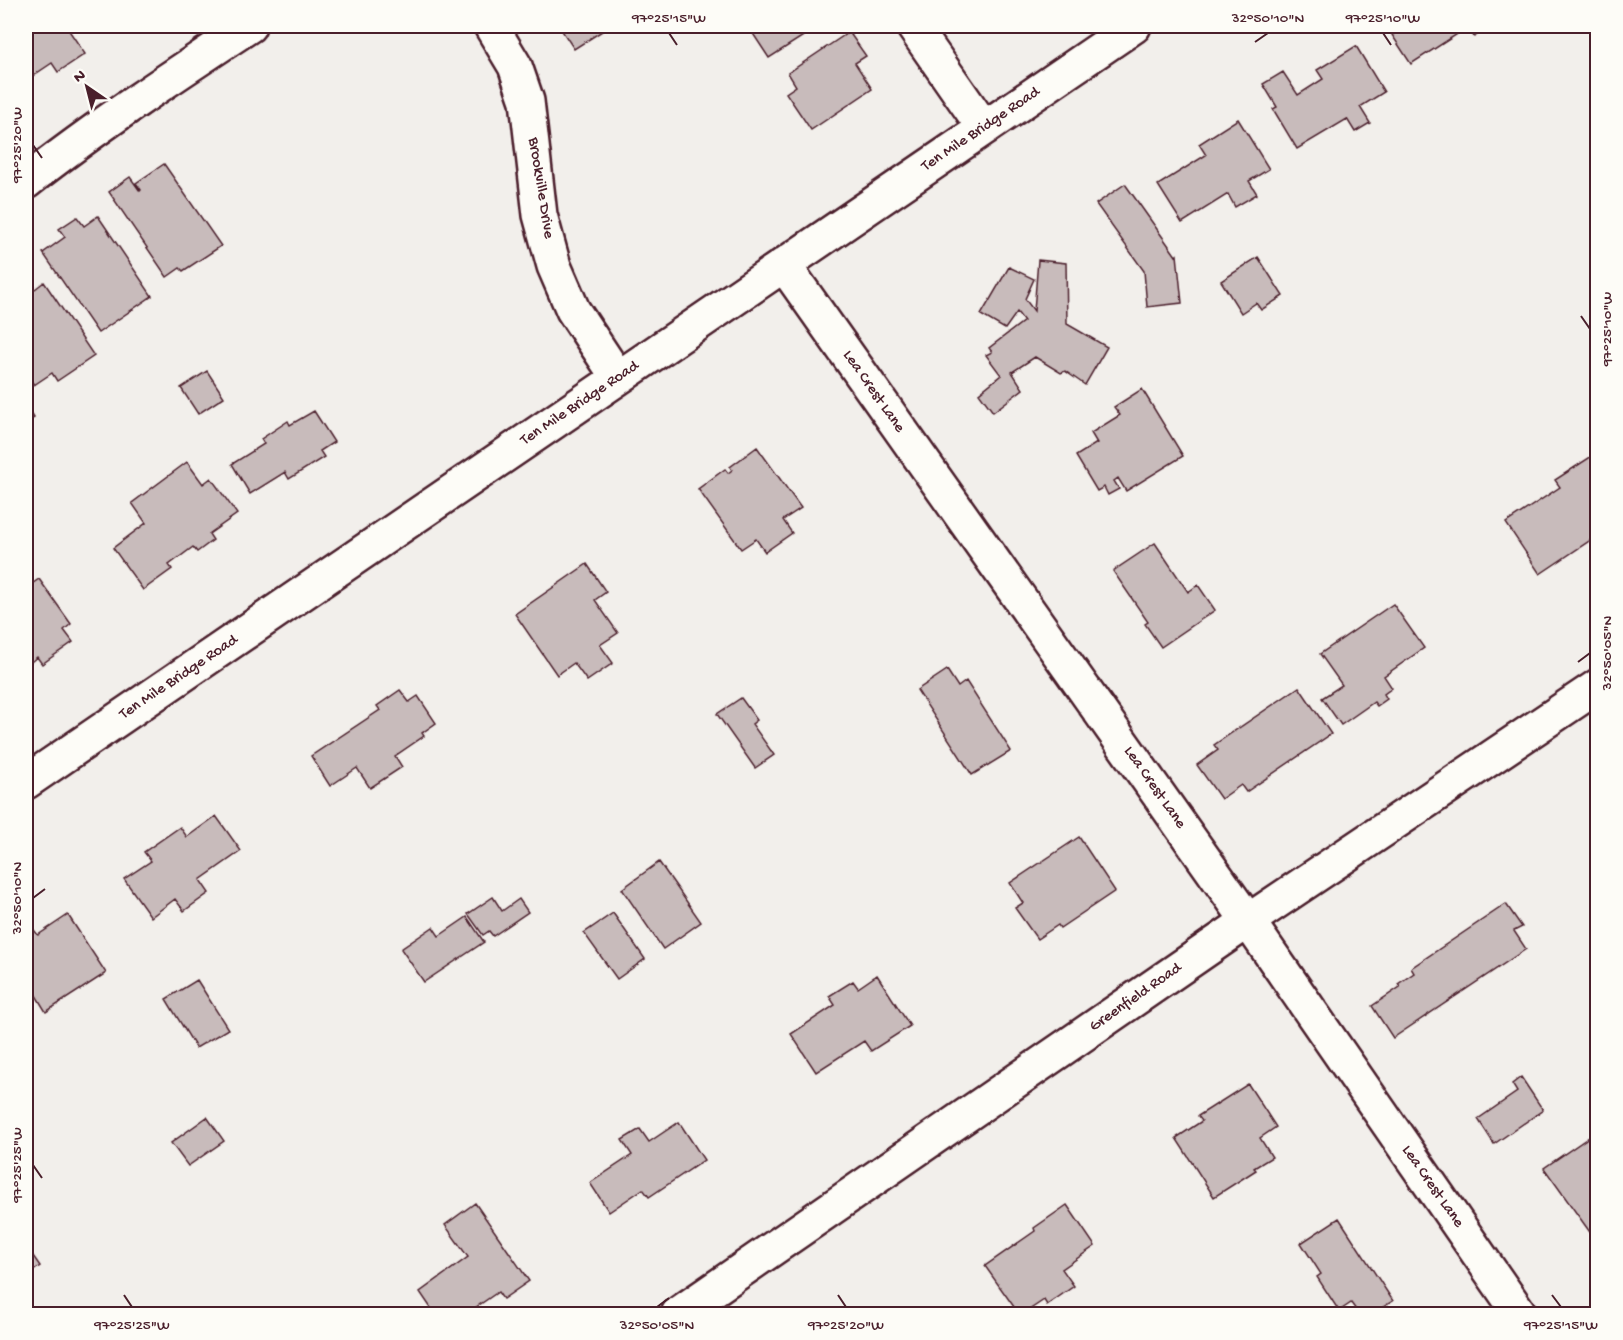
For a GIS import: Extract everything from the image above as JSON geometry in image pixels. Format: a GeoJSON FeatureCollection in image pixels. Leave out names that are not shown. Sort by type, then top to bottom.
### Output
{"type":"FeatureCollection","features":[{"type":"Feature","properties":{"kind":"street"},"geometry":{"type":"LineString","coordinates":[[26,182],[134,102],[249,26]]}},
{"type":"Feature","properties":{"kind":"street","name":"Brookville Drive"},"geometry":{"type":"LineString","coordinates":[[491,26],[515,66],[527,101],[540,215],[554,266],[573,310],[618,378]]}},
{"type":"Feature","properties":{"kind":"street"},"geometry":{"type":"LineString","coordinates":[[913,26],[984,128]]}},
{"type":"Feature","properties":{"kind":"street","name":"Ten Mile Bridge Road"},"geometry":{"type":"LineString","coordinates":[[26,782],[1134,26]]}},
{"type":"Feature","properties":{"kind":"street","name":"Lea Crest Lane"},"geometry":{"type":"LineString","coordinates":[[784,265],[1248,921],[1520,1314]]}},
{"type":"Feature","properties":{"kind":"street","name":"Greenfield Road"},"geometry":{"type":"LineString","coordinates":[[678,1314],[1248,921],[1598,686]]}},
{"type":"Feature","properties":{"kind":"building"},"geometry":{"type":"Polygon","coordinates":[[[26,26],[66,26],[85,54],[58,72],[52,63],[28,79],[26,76],[26,26]]]}},
{"type":"Feature","properties":{"kind":"building"},"geometry":{"type":"Polygon","coordinates":[[[559,26],[610,26],[574,49],[559,26]]]}},
{"type":"Feature","properties":{"kind":"building"},"geometry":{"type":"Polygon","coordinates":[[[748,26],[819,26],[769,58],[748,26]]]}},
{"type":"Feature","properties":{"kind":"building"},"geometry":{"type":"Polygon","coordinates":[[[1406,26],[1491,26],[1474,37],[1468,27],[1411,64],[1392,35],[1406,26]]]}},
{"type":"Feature","properties":{"kind":"building"},"geometry":{"type":"Polygon","coordinates":[[[849,32],[866,56],[855,63],[872,89],[811,130],[786,93],[796,86],[788,73],[849,32]]]}},
{"type":"Feature","properties":{"kind":"building"},"geometry":{"type":"Polygon","coordinates":[[[1356,46],[1384,92],[1360,107],[1370,123],[1355,132],[1347,119],[1297,149],[1273,109],[1277,107],[1263,84],[1283,72],[1298,95],[1323,79],[1317,70],[1356,46]]]}},
{"type":"Feature","properties":{"kind":"building"},"geometry":{"type":"Polygon","coordinates":[[[1238,119],[1269,169],[1249,181],[1257,194],[1235,207],[1228,194],[1182,223],[1158,185],[1206,155],[1199,144],[1238,119]]]}},
{"type":"Feature","properties":{"kind":"building"},"geometry":{"type":"Polygon","coordinates":[[[164,164],[221,246],[183,271],[180,268],[167,277],[109,192],[130,177],[140,191],[136,183],[164,164]]]}},
{"type":"Feature","properties":{"kind":"building"},"geometry":{"type":"Polygon","coordinates":[[[1125,184],[1177,255],[1182,303],[1147,307],[1144,271],[1096,204],[1125,184]]]}},
{"type":"Feature","properties":{"kind":"building"},"geometry":{"type":"Polygon","coordinates":[[[98,216],[152,296],[98,333],[43,253],[65,237],[59,229],[77,217],[84,226],[98,216]]]}},
{"type":"Feature","properties":{"kind":"building"},"geometry":{"type":"Polygon","coordinates":[[[1258,257],[1283,296],[1261,310],[1256,303],[1241,313],[1221,281],[1258,257]]]}},
{"type":"Feature","properties":{"kind":"building"},"geometry":{"type":"Polygon","coordinates":[[[1038,260],[1066,263],[1067,324],[1107,347],[1085,385],[1065,371],[1061,373],[1035,357],[1012,372],[1023,389],[993,412],[979,393],[1001,375],[986,355],[992,352],[989,348],[1024,321],[1017,312],[1005,329],[981,315],[1009,267],[1034,279],[1025,299],[1034,311],[1038,260]]]}},
{"type":"Feature","properties":{"kind":"building"},"geometry":{"type":"Polygon","coordinates":[[[44,282],[94,356],[57,381],[52,373],[34,385],[26,373],[26,296],[44,282]]]}},
{"type":"Feature","properties":{"kind":"building"},"geometry":{"type":"Polygon","coordinates":[[[207,371],[224,397],[198,414],[181,388],[207,371]]]}},
{"type":"Feature","properties":{"kind":"building"},"geometry":{"type":"Polygon","coordinates":[[[1142,389],[1183,456],[1126,491],[1118,478],[1114,481],[1119,489],[1108,495],[1104,487],[1097,491],[1076,456],[1097,443],[1091,433],[1120,415],[1114,407],[1142,389]]]}},
{"type":"Feature","properties":{"kind":"building"},"geometry":{"type":"Polygon","coordinates":[[[26,405],[34,418],[26,423],[26,405]]]}},
{"type":"Feature","properties":{"kind":"building"},"geometry":{"type":"Polygon","coordinates":[[[314,411],[334,442],[320,451],[324,457],[289,479],[285,472],[250,494],[232,464],[264,444],[261,439],[288,421],[290,425],[314,411]]]}},
{"type":"Feature","properties":{"kind":"building"},"geometry":{"type":"Polygon","coordinates":[[[757,447],[801,508],[783,520],[792,533],[765,552],[756,539],[741,549],[698,489],[725,469],[728,473],[732,470],[730,467],[757,447]]]}},
{"type":"Feature","properties":{"kind":"building"},"geometry":{"type":"Polygon","coordinates":[[[1592,456],[1598,465],[1598,535],[1540,574],[1506,523],[1560,487],[1555,480],[1592,456]]]}},
{"type":"Feature","properties":{"kind":"building"},"geometry":{"type":"Polygon","coordinates":[[[187,462],[203,484],[211,478],[237,514],[209,534],[213,540],[197,552],[193,547],[169,565],[172,569],[143,590],[113,548],[146,523],[132,503],[187,462]]]}},
{"type":"Feature","properties":{"kind":"building"},"geometry":{"type":"Polygon","coordinates":[[[1155,543],[1188,592],[1198,585],[1215,610],[1161,647],[1145,624],[1148,622],[1113,571],[1155,543]]]}},
{"type":"Feature","properties":{"kind":"building"},"geometry":{"type":"Polygon","coordinates":[[[587,564],[606,592],[595,600],[618,633],[600,645],[613,663],[587,681],[574,663],[557,675],[515,614],[587,564]]]}},
{"type":"Feature","properties":{"kind":"building"},"geometry":{"type":"Polygon","coordinates":[[[39,579],[71,624],[64,630],[73,642],[42,664],[37,657],[26,666],[26,588],[39,579]]]}},
{"type":"Feature","properties":{"kind":"building"},"geometry":{"type":"Polygon","coordinates":[[[1393,604],[1424,648],[1384,676],[1392,688],[1384,694],[1387,699],[1377,706],[1374,702],[1341,725],[1322,698],[1342,685],[1320,654],[1393,604]]]}},
{"type":"Feature","properties":{"kind":"building"},"geometry":{"type":"Polygon","coordinates":[[[947,670],[958,687],[966,681],[1011,751],[972,775],[917,690],[947,670]]]}},
{"type":"Feature","properties":{"kind":"building"},"geometry":{"type":"Polygon","coordinates":[[[1299,687],[1331,734],[1246,792],[1241,785],[1221,799],[1197,765],[1218,750],[1214,745],[1299,687]]]}},
{"type":"Feature","properties":{"kind":"building"},"geometry":{"type":"Polygon","coordinates":[[[400,690],[409,702],[418,696],[436,723],[422,733],[424,736],[395,756],[402,767],[370,788],[357,768],[330,786],[311,756],[380,710],[377,706],[400,690]]]}},
{"type":"Feature","properties":{"kind":"building"},"geometry":{"type":"Polygon","coordinates":[[[741,698],[757,720],[752,724],[774,755],[755,768],[717,714],[741,698]]]}},
{"type":"Feature","properties":{"kind":"building"},"geometry":{"type":"Polygon","coordinates":[[[216,816],[241,851],[200,880],[209,893],[184,911],[175,899],[151,917],[124,879],[151,861],[144,852],[180,827],[187,837],[216,816]]]}},
{"type":"Feature","properties":{"kind":"building"},"geometry":{"type":"Polygon","coordinates":[[[1079,837],[1115,891],[1060,928],[1058,925],[1037,939],[1015,908],[1023,903],[1010,883],[1079,837]]]}},
{"type":"Feature","properties":{"kind":"building"},"geometry":{"type":"Polygon","coordinates":[[[659,862],[701,922],[663,949],[622,889],[659,862]]]}},
{"type":"Feature","properties":{"kind":"building"},"geometry":{"type":"Polygon","coordinates":[[[493,897],[502,911],[519,899],[528,912],[493,936],[489,931],[483,935],[468,914],[493,897]]]}},
{"type":"Feature","properties":{"kind":"building"},"geometry":{"type":"Polygon","coordinates":[[[1506,904],[1522,927],[1514,931],[1526,949],[1393,1038],[1372,1006],[1400,987],[1398,984],[1414,973],[1411,968],[1506,904]]]}},
{"type":"Feature","properties":{"kind":"building"},"geometry":{"type":"Polygon","coordinates":[[[613,913],[645,959],[617,979],[584,933],[613,913]]]}},
{"type":"Feature","properties":{"kind":"building"},"geometry":{"type":"Polygon","coordinates":[[[68,915],[106,973],[46,1012],[26,979],[26,935],[34,930],[38,935],[68,915]]]}},
{"type":"Feature","properties":{"kind":"building"},"geometry":{"type":"Polygon","coordinates":[[[467,917],[484,942],[424,982],[401,949],[433,927],[439,936],[467,917]]]}},
{"type":"Feature","properties":{"kind":"building"},"geometry":{"type":"Polygon","coordinates":[[[877,975],[910,1026],[871,1051],[864,1041],[816,1072],[791,1034],[835,1005],[829,996],[853,981],[858,988],[877,975]]]}},
{"type":"Feature","properties":{"kind":"building"},"geometry":{"type":"Polygon","coordinates":[[[197,980],[228,1029],[196,1048],[166,999],[197,980]]]}},
{"type":"Feature","properties":{"kind":"building"},"geometry":{"type":"Polygon","coordinates":[[[1521,1077],[1543,1110],[1494,1144],[1478,1119],[1517,1092],[1512,1084],[1521,1077]]]}},
{"type":"Feature","properties":{"kind":"building"},"geometry":{"type":"Polygon","coordinates":[[[1248,1084],[1276,1127],[1260,1138],[1272,1157],[1214,1197],[1176,1138],[1202,1121],[1198,1116],[1248,1084]]]}},
{"type":"Feature","properties":{"kind":"building"},"geometry":{"type":"Polygon","coordinates":[[[207,1117],[224,1141],[188,1166],[171,1143],[207,1117]]]}},
{"type":"Feature","properties":{"kind":"building"},"geometry":{"type":"Polygon","coordinates":[[[679,1122],[704,1160],[649,1197],[643,1189],[609,1212],[590,1183],[632,1155],[622,1140],[640,1129],[649,1142],[679,1122]]]}},
{"type":"Feature","properties":{"kind":"building"},"geometry":{"type":"Polygon","coordinates":[[[1595,1133],[1598,1136],[1598,1231],[1592,1235],[1544,1168],[1595,1133]]]}},
{"type":"Feature","properties":{"kind":"building"},"geometry":{"type":"Polygon","coordinates":[[[475,1203],[529,1281],[503,1299],[498,1292],[466,1314],[435,1314],[420,1292],[468,1257],[445,1225],[475,1203]]]}},
{"type":"Feature","properties":{"kind":"building"},"geometry":{"type":"Polygon","coordinates":[[[1067,1205],[1095,1246],[1062,1269],[1074,1286],[1047,1305],[1044,1300],[1023,1314],[1019,1314],[985,1266],[1067,1205]]]}},
{"type":"Feature","properties":{"kind":"building"},"geometry":{"type":"Polygon","coordinates":[[[1339,1218],[1393,1301],[1372,1314],[1359,1314],[1351,1303],[1339,1311],[1317,1277],[1321,1274],[1301,1243],[1339,1218]]]}},
{"type":"Feature","properties":{"kind":"building"},"geometry":{"type":"Polygon","coordinates":[[[26,1246],[40,1266],[26,1276],[26,1246]]]}}]}
